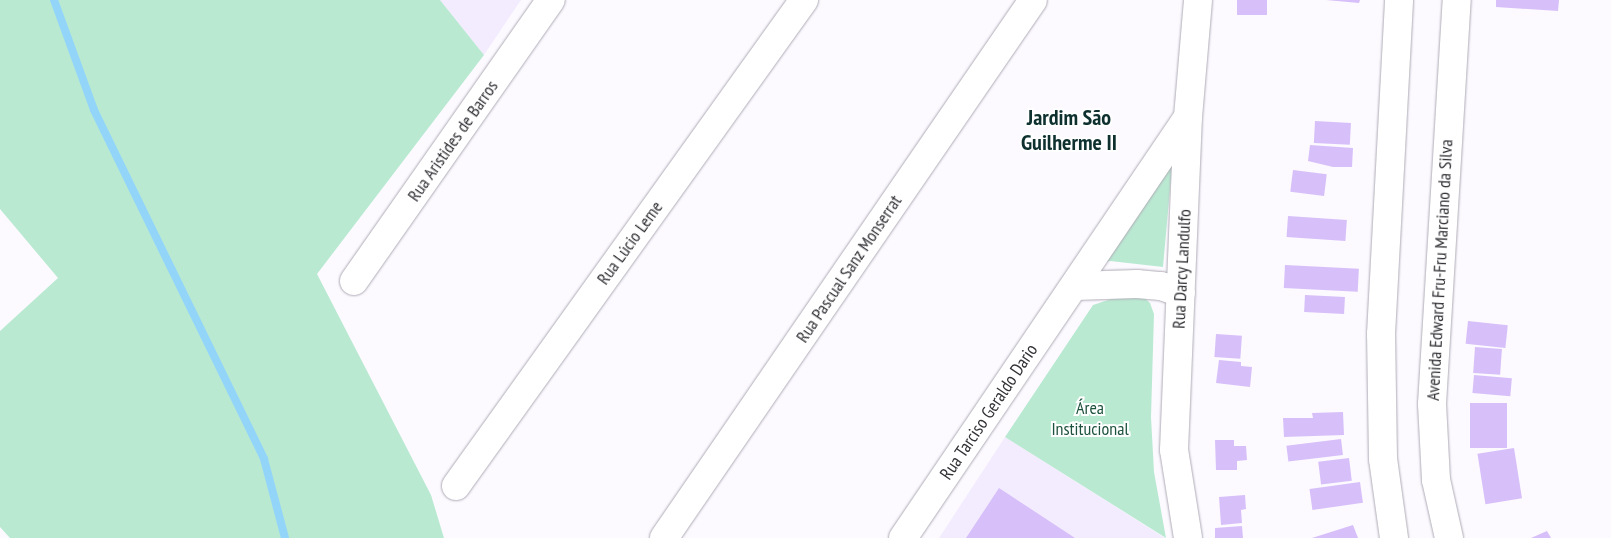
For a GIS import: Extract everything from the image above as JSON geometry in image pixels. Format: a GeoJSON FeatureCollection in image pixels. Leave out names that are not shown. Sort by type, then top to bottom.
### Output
{"type":"FeatureCollection","features":[{"type":"Feature","properties":{"kind":"street","name":"Rua Aristides de Barros"},"geometry":{"type":"LineString","coordinates":[[354,281],[551,0]]}},
{"type":"Feature","properties":{"kind":"street","name":"Rua Lúcio Leme"},"geometry":{"type":"LineString","coordinates":[[456,486],[804,0]]}},
{"type":"Feature","properties":{"kind":"street","name":"Rua Pascual Sanz Monserrat"},"geometry":{"type":"LineString","coordinates":[[664,538],[1033,0]]}},
{"type":"Feature","properties":{"kind":"street","name":"Rua Darcy Landulfo"},"geometry":{"type":"LineString","coordinates":[[1188,538],[1174,450],[1188,117],[1198,0]]}},
{"type":"Feature","properties":{"kind":"street"},"geometry":{"type":"LineString","coordinates":[[1394,538],[1383,459],[1381,334],[1399,0]]}},
{"type":"Feature","properties":{"kind":"street","name":"Avenida Edward Fru-Fru Marciano da Silva"},"geometry":{"type":"LineString","coordinates":[[1449,538],[1436,480],[1432,404],[1457,0]]}},
{"type":"Feature","properties":{"kind":"street","name":"Rua Tarciso Geraldo Dario"},"geometry":{"type":"LineString","coordinates":[[903,538],[1188,117]]}},
{"type":"Feature","properties":{"kind":"street"},"geometry":{"type":"LineString","coordinates":[[1075,286],[1137,284],[1161,286],[1181,293]]}},
{"type":"Feature","properties":{"kind":"shaded area"},"geometry":{"type":"Polygon","coordinates":[[[440,0],[521,0],[484,55],[440,0]]]}},
{"type":"Feature","properties":{"kind":"shaded area"},"geometry":{"type":"Polygon","coordinates":[[[1005,437],[1165,538],[939,538],[1005,437]]]}},
{"type":"Feature","properties":{"kind":"green space"},"geometry":{"type":"Polygon","coordinates":[[[0,0],[440,0],[484,55],[317,274],[431,495],[444,538],[10,538],[0,527],[0,331],[58,278],[0,209],[0,0]]]}},
{"type":"Feature","properties":{"kind":"green space"},"geometry":{"type":"Polygon","coordinates":[[[1165,165],[1172,167],[1163,267],[1110,261],[1095,266],[1165,165]]]}},
{"type":"Feature","properties":{"kind":"green space","name":"Área Institucional"},"geometry":{"type":"Polygon","coordinates":[[[1129,293],[1143,296],[1150,303],[1154,314],[1151,417],[1154,472],[1166,538],[1005,437],[1093,305],[1129,293]]]}},
{"type":"Feature","properties":{"kind":"building"},"geometry":{"type":"Polygon","coordinates":[[[1237,0],[1267,0],[1267,15],[1237,15],[1237,0]]]}},
{"type":"Feature","properties":{"kind":"building"},"geometry":{"type":"Polygon","coordinates":[[[1326,0],[1360,0],[1359,3],[1326,0]]]}},
{"type":"Feature","properties":{"kind":"building"},"geometry":{"type":"Polygon","coordinates":[[[1496,0],[1559,0],[1558,11],[1496,7],[1496,0]]]}},
{"type":"Feature","properties":{"kind":"building"},"geometry":{"type":"Polygon","coordinates":[[[1315,121],[1351,123],[1350,145],[1314,143],[1315,121]]]}},
{"type":"Feature","properties":{"kind":"building"},"geometry":{"type":"Polygon","coordinates":[[[1310,145],[1353,148],[1352,167],[1333,167],[1308,161],[1310,145]]]}},
{"type":"Feature","properties":{"kind":"building"},"geometry":{"type":"Polygon","coordinates":[[[1293,170],[1327,174],[1324,196],[1290,192],[1293,170]]]}},
{"type":"Feature","properties":{"kind":"building"},"geometry":{"type":"Polygon","coordinates":[[[1288,216],[1347,220],[1345,241],[1287,237],[1288,216]]]}},
{"type":"Feature","properties":{"kind":"building"},"geometry":{"type":"Polygon","coordinates":[[[1285,265],[1359,269],[1358,292],[1284,288],[1285,265]]]}},
{"type":"Feature","properties":{"kind":"building"},"geometry":{"type":"Polygon","coordinates":[[[1305,295],[1345,297],[1344,314],[1304,312],[1305,295]]]}},
{"type":"Feature","properties":{"kind":"building"},"geometry":{"type":"Polygon","coordinates":[[[1468,321],[1508,325],[1505,348],[1466,344],[1468,321]]]}},
{"type":"Feature","properties":{"kind":"building"},"geometry":{"type":"Polygon","coordinates":[[[1216,334],[1242,336],[1240,359],[1214,357],[1216,334]]]}},
{"type":"Feature","properties":{"kind":"building"},"geometry":{"type":"Polygon","coordinates":[[[1475,347],[1502,349],[1500,375],[1473,373],[1475,347]]]}},
{"type":"Feature","properties":{"kind":"building"},"geometry":{"type":"Polygon","coordinates":[[[1219,360],[1241,362],[1241,366],[1252,367],[1250,387],[1216,383],[1219,360]]]}},
{"type":"Feature","properties":{"kind":"building"},"geometry":{"type":"Polygon","coordinates":[[[1474,375],[1512,378],[1510,396],[1472,393],[1474,375]]]}},
{"type":"Feature","properties":{"kind":"building"},"geometry":{"type":"Polygon","coordinates":[[[1470,403],[1507,403],[1507,448],[1470,448],[1470,403]]]}},
{"type":"Feature","properties":{"kind":"building"},"geometry":{"type":"Polygon","coordinates":[[[1343,412],[1344,435],[1284,437],[1283,418],[1313,418],[1312,413],[1343,412]]]}},
{"type":"Feature","properties":{"kind":"building"},"geometry":{"type":"Polygon","coordinates":[[[1341,439],[1343,455],[1288,462],[1286,446],[1341,439]]]}},
{"type":"Feature","properties":{"kind":"building"},"geometry":{"type":"Polygon","coordinates":[[[1215,440],[1234,440],[1234,446],[1246,446],[1247,460],[1237,461],[1237,470],[1216,470],[1215,440]]]}},
{"type":"Feature","properties":{"kind":"building"},"geometry":{"type":"Polygon","coordinates":[[[1514,448],[1522,498],[1485,504],[1477,454],[1514,448]]]}},
{"type":"Feature","properties":{"kind":"building"},"geometry":{"type":"Polygon","coordinates":[[[1349,458],[1352,481],[1321,485],[1318,462],[1349,458]]]}},
{"type":"Feature","properties":{"kind":"building"},"geometry":{"type":"Polygon","coordinates":[[[1360,482],[1363,503],[1312,510],[1309,489],[1360,482]]]}},
{"type":"Feature","properties":{"kind":"building"},"geometry":{"type":"Polygon","coordinates":[[[999,488],[1075,538],[966,538],[999,488]]]}},
{"type":"Feature","properties":{"kind":"building"},"geometry":{"type":"Polygon","coordinates":[[[1245,495],[1246,509],[1241,510],[1242,523],[1221,525],[1219,497],[1245,495]]]}},
{"type":"Feature","properties":{"kind":"building"},"geometry":{"type":"Polygon","coordinates":[[[1353,525],[1358,538],[1312,538],[1353,525]]]}},
{"type":"Feature","properties":{"kind":"building"},"geometry":{"type":"Polygon","coordinates":[[[1242,526],[1243,538],[1215,538],[1215,528],[1242,526]]]}},
{"type":"Feature","properties":{"kind":"building"},"geometry":{"type":"Polygon","coordinates":[[[1547,531],[1551,538],[1531,538],[1547,531]]]}},
{"type":"Feature","properties":{"kind":"waterway"},"geometry":{"type":"LineString","coordinates":[[54,0],[94,110],[264,459],[285,538]]}},
{"type":"Feature","properties":{"kind":"district","name":"Jardim São Guilherme II"},"geometry":{"type":"Point","coordinates":[1069,130]}}]}
